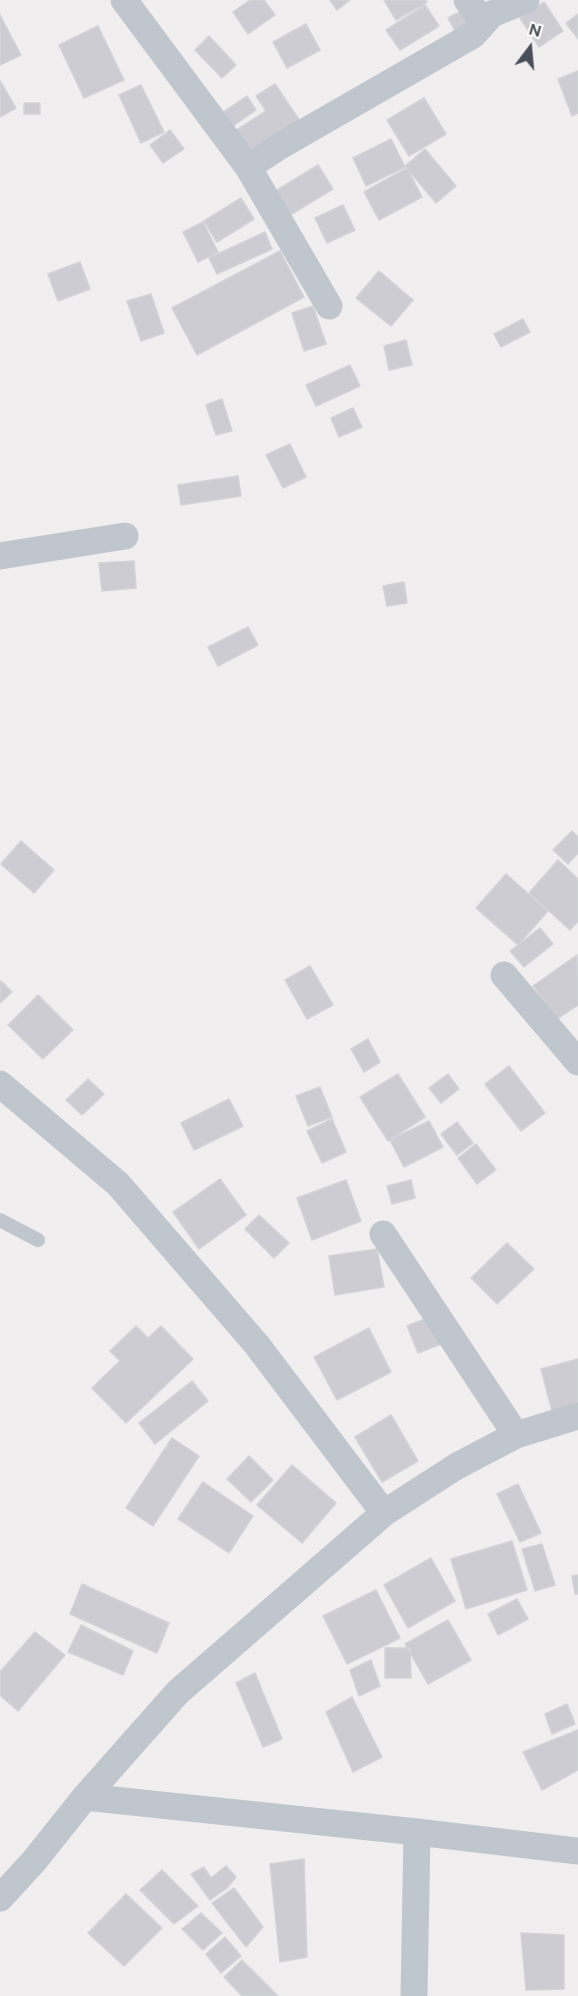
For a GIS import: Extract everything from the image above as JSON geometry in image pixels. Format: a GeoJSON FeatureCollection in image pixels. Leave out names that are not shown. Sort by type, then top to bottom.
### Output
{"type":"FeatureCollection","features":[{"type":"Feature","properties":{"kind":"street"},"geometry":{"type":"LineString","coordinates":[[124,0],[248,167],[329,306]]}},
{"type":"Feature","properties":{"kind":"street"},"geometry":{"type":"LineString","coordinates":[[467,0],[484,23]]}},
{"type":"Feature","properties":{"kind":"street"},"geometry":{"type":"LineString","coordinates":[[248,167],[280,146],[472,35],[492,14],[526,0]]}},
{"type":"Feature","properties":{"kind":"street"},"geometry":{"type":"LineString","coordinates":[[0,556],[125,536]]}},
{"type":"Feature","properties":{"kind":"street"},"geometry":{"type":"LineString","coordinates":[[504,975],[578,1062]]}},
{"type":"Feature","properties":{"kind":"street"},"geometry":{"type":"LineString","coordinates":[[0,1084],[118,1184],[257,1345],[384,1513]]}},
{"type":"Feature","properties":{"kind":"street"},"geometry":{"type":"LineString","coordinates":[[383,1234],[516,1434]]}},
{"type":"Feature","properties":{"kind":"street"},"geometry":{"type":"LineString","coordinates":[[0,1898],[178,1692],[384,1513],[457,1466],[516,1434],[578,1416]]}},
{"type":"Feature","properties":{"kind":"street"},"geometry":{"type":"LineString","coordinates":[[85,1797],[578,1851]]}},
{"type":"Feature","properties":{"kind":"street"},"geometry":{"type":"LineString","coordinates":[[414,1996],[417,1832]]}},
{"type":"Feature","properties":{"kind":"lane"},"geometry":{"type":"LineString","coordinates":[[0,1220],[38,1240]]}},
{"type":"Feature","properties":{"kind":"building"},"geometry":{"type":"Polygon","coordinates":[[[250,0],[264,0],[275,15],[248,34],[233,12],[250,0]]]}},
{"type":"Feature","properties":{"kind":"building"},"geometry":{"type":"Polygon","coordinates":[[[330,0],[350,0],[337,10],[330,0]]]}},
{"type":"Feature","properties":{"kind":"building"},"geometry":{"type":"Polygon","coordinates":[[[384,0],[425,0],[427,2],[396,20],[384,0]]]}},
{"type":"Feature","properties":{"kind":"building"},"geometry":{"type":"Polygon","coordinates":[[[544,2],[563,31],[539,47],[520,18],[544,2]]]}},
{"type":"Feature","properties":{"kind":"building"},"geometry":{"type":"Polygon","coordinates":[[[425,5],[439,26],[400,50],[386,30],[425,5]]]}},
{"type":"Feature","properties":{"kind":"building"},"geometry":{"type":"Polygon","coordinates":[[[465,9],[474,24],[457,34],[448,18],[465,9]]]}},
{"type":"Feature","properties":{"kind":"building"},"geometry":{"type":"Polygon","coordinates":[[[578,14],[578,39],[566,23],[578,14]]]}},
{"type":"Feature","properties":{"kind":"building"},"geometry":{"type":"Polygon","coordinates":[[[0,15],[21,55],[0,65],[0,15]]]}},
{"type":"Feature","properties":{"kind":"building"},"geometry":{"type":"Polygon","coordinates":[[[306,24],[320,50],[287,68],[273,42],[306,24]]]}},
{"type":"Feature","properties":{"kind":"building"},"geometry":{"type":"Polygon","coordinates":[[[98,26],[124,80],[84,98],[59,45],[98,26]]]}},
{"type":"Feature","properties":{"kind":"building"},"geometry":{"type":"Polygon","coordinates":[[[209,36],[236,65],[222,78],[195,50],[209,36]]]}},
{"type":"Feature","properties":{"kind":"building"},"geometry":{"type":"Polygon","coordinates":[[[578,71],[578,113],[572,116],[558,79],[578,71]]]}},
{"type":"Feature","properties":{"kind":"building"},"geometry":{"type":"Polygon","coordinates":[[[0,81],[16,108],[0,117],[0,81]]]}},
{"type":"Feature","properties":{"kind":"building"},"geometry":{"type":"Polygon","coordinates":[[[275,84],[302,124],[249,159],[232,133],[266,111],[256,96],[275,84]]]}},
{"type":"Feature","properties":{"kind":"building"},"geometry":{"type":"Polygon","coordinates":[[[141,85],[164,132],[141,143],[119,95],[141,85]]]}},
{"type":"Feature","properties":{"kind":"building"},"geometry":{"type":"Polygon","coordinates":[[[247,96],[256,110],[233,126],[223,112],[247,96]]]}},
{"type":"Feature","properties":{"kind":"building"},"geometry":{"type":"Polygon","coordinates":[[[424,98],[446,134],[409,156],[387,120],[424,98]]]}},
{"type":"Feature","properties":{"kind":"building"},"geometry":{"type":"Polygon","coordinates":[[[24,103],[40,103],[40,114],[24,114],[24,103]]]}},
{"type":"Feature","properties":{"kind":"building"},"geometry":{"type":"Polygon","coordinates":[[[170,130],[184,149],[163,163],[150,145],[170,130]]]}},
{"type":"Feature","properties":{"kind":"building"},"geometry":{"type":"Polygon","coordinates":[[[391,139],[405,167],[366,186],[353,158],[391,139]]]}},
{"type":"Feature","properties":{"kind":"building"},"geometry":{"type":"Polygon","coordinates":[[[425,149],[456,186],[436,203],[405,166],[425,149]]]}},
{"type":"Feature","properties":{"kind":"building"},"geometry":{"type":"Polygon","coordinates":[[[318,165],[333,189],[287,217],[272,193],[318,165]]]}},
{"type":"Feature","properties":{"kind":"building"},"geometry":{"type":"Polygon","coordinates":[[[407,168],[422,197],[379,220],[364,192],[407,168]]]}},
{"type":"Feature","properties":{"kind":"building"},"geometry":{"type":"Polygon","coordinates":[[[241,198],[254,219],[217,242],[204,221],[241,198]]]}},
{"type":"Feature","properties":{"kind":"building"},"geometry":{"type":"Polygon","coordinates":[[[343,205],[355,230],[327,243],[315,218],[343,205]]]}},
{"type":"Feature","properties":{"kind":"building"},"geometry":{"type":"Polygon","coordinates":[[[203,222],[218,252],[198,262],[183,232],[203,222]]]}},
{"type":"Feature","properties":{"kind":"building"},"geometry":{"type":"Polygon","coordinates":[[[265,232],[272,249],[217,274],[209,258],[265,232]]]}},
{"type":"Feature","properties":{"kind":"building"},"geometry":{"type":"Polygon","coordinates":[[[280,251],[304,297],[197,355],[172,308],[280,251]]]}},
{"type":"Feature","properties":{"kind":"building"},"geometry":{"type":"Polygon","coordinates":[[[80,262],[90,289],[58,301],[48,274],[80,262]]]}},
{"type":"Feature","properties":{"kind":"building"},"geometry":{"type":"Polygon","coordinates":[[[379,271],[413,300],[391,326],[356,298],[379,271]]]}},
{"type":"Feature","properties":{"kind":"building"},"geometry":{"type":"Polygon","coordinates":[[[151,294],[164,333],[141,341],[127,301],[151,294]]]}},
{"type":"Feature","properties":{"kind":"building"},"geometry":{"type":"Polygon","coordinates":[[[313,306],[326,344],[304,351],[292,313],[313,306]]]}},
{"type":"Feature","properties":{"kind":"building"},"geometry":{"type":"Polygon","coordinates":[[[523,319],[530,332],[501,347],[494,334],[523,319]]]}},
{"type":"Feature","properties":{"kind":"building"},"geometry":{"type":"Polygon","coordinates":[[[406,340],[412,365],[389,370],[384,346],[406,340]]]}},
{"type":"Feature","properties":{"kind":"building"},"geometry":{"type":"Polygon","coordinates":[[[350,365],[360,386],[316,406],[306,385],[350,365]]]}},
{"type":"Feature","properties":{"kind":"building"},"geometry":{"type":"Polygon","coordinates":[[[222,399],[232,431],[216,435],[206,405],[222,399]]]}},
{"type":"Feature","properties":{"kind":"building"},"geometry":{"type":"Polygon","coordinates":[[[353,408],[362,427],[339,437],[331,418],[353,408]]]}},
{"type":"Feature","properties":{"kind":"building"},"geometry":{"type":"Polygon","coordinates":[[[290,444],[306,477],[283,488],[266,455],[290,444]]]}},
{"type":"Feature","properties":{"kind":"building"},"geometry":{"type":"Polygon","coordinates":[[[238,476],[241,496],[181,505],[178,485],[238,476]]]}},
{"type":"Feature","properties":{"kind":"building"},"geometry":{"type":"Polygon","coordinates":[[[134,561],[136,588],[102,591],[99,563],[134,561]]]}},
{"type":"Feature","properties":{"kind":"building"},"geometry":{"type":"Polygon","coordinates":[[[404,582],[407,603],[387,606],[383,586],[404,582]]]}},
{"type":"Feature","properties":{"kind":"building"},"geometry":{"type":"Polygon","coordinates":[[[248,627],[258,645],[218,666],[208,647],[248,627]]]}},
{"type":"Feature","properties":{"kind":"building"},"geometry":{"type":"Polygon","coordinates":[[[572,831],[578,837],[578,853],[568,864],[553,850],[572,831]]]}},
{"type":"Feature","properties":{"kind":"building"},"geometry":{"type":"Polygon","coordinates":[[[21,841],[54,870],[34,893],[1,864],[21,841]]]}},
{"type":"Feature","properties":{"kind":"building"},"geometry":{"type":"Polygon","coordinates":[[[558,860],[578,879],[578,921],[570,930],[529,893],[558,860]]]}},
{"type":"Feature","properties":{"kind":"building"},"geometry":{"type":"Polygon","coordinates":[[[506,874],[548,911],[518,945],[476,908],[506,874]]]}},
{"type":"Feature","properties":{"kind":"building"},"geometry":{"type":"Polygon","coordinates":[[[540,928],[553,944],[524,967],[510,951],[540,928]]]}},
{"type":"Feature","properties":{"kind":"building"},"geometry":{"type":"Polygon","coordinates":[[[577,955],[578,1005],[557,1019],[533,986],[577,955]]]}},
{"type":"Feature","properties":{"kind":"building"},"geometry":{"type":"Polygon","coordinates":[[[310,966],[333,1005],[307,1019],[285,980],[310,966]]]}},
{"type":"Feature","properties":{"kind":"building"},"geometry":{"type":"Polygon","coordinates":[[[0,982],[12,992],[0,1003],[0,982]]]}},
{"type":"Feature","properties":{"kind":"building"},"geometry":{"type":"Polygon","coordinates":[[[38,995],[73,1030],[43,1059],[8,1025],[38,995]]]}},
{"type":"Feature","properties":{"kind":"building"},"geometry":{"type":"Polygon","coordinates":[[[368,1039],[380,1062],[364,1072],[351,1049],[368,1039]]]}},
{"type":"Feature","properties":{"kind":"building"},"geometry":{"type":"Polygon","coordinates":[[[509,1066],[545,1113],[521,1131],[485,1084],[509,1066]]]}},
{"type":"Feature","properties":{"kind":"building"},"geometry":{"type":"Polygon","coordinates":[[[398,1074],[425,1117],[388,1141],[360,1097],[398,1074]]]}},
{"type":"Feature","properties":{"kind":"building"},"geometry":{"type":"Polygon","coordinates":[[[448,1074],[459,1089],[441,1103],[429,1088],[448,1074]]]}},
{"type":"Feature","properties":{"kind":"building"},"geometry":{"type":"Polygon","coordinates":[[[88,1079],[104,1094],[82,1115],[66,1100],[88,1079]]]}},
{"type":"Feature","properties":{"kind":"building"},"geometry":{"type":"Polygon","coordinates":[[[320,1087],[332,1117],[308,1126],[296,1096],[320,1087]]]}},
{"type":"Feature","properties":{"kind":"building"},"geometry":{"type":"Polygon","coordinates":[[[229,1099],[243,1126],[194,1150],[181,1123],[229,1099]]]}},
{"type":"Feature","properties":{"kind":"building"},"geometry":{"type":"Polygon","coordinates":[[[332,1119],[346,1152],[322,1163],[307,1131],[332,1119]]]}},
{"type":"Feature","properties":{"kind":"building"},"geometry":{"type":"Polygon","coordinates":[[[429,1121],[443,1147],[404,1167],[390,1140],[429,1121]]]}},
{"type":"Feature","properties":{"kind":"building"},"geometry":{"type":"Polygon","coordinates":[[[457,1122],[473,1143],[457,1155],[441,1134],[457,1122]]]}},
{"type":"Feature","properties":{"kind":"building"},"geometry":{"type":"Polygon","coordinates":[[[476,1144],[496,1170],[477,1184],[458,1158],[476,1144]]]}},
{"type":"Feature","properties":{"kind":"building"},"geometry":{"type":"Polygon","coordinates":[[[220,1179],[246,1215],[199,1249],[173,1212],[220,1179]]]}},
{"type":"Feature","properties":{"kind":"building"},"geometry":{"type":"Polygon","coordinates":[[[346,1180],[361,1221],[312,1240],[297,1198],[346,1180]]]}},
{"type":"Feature","properties":{"kind":"building"},"geometry":{"type":"Polygon","coordinates":[[[411,1180],[415,1198],[392,1204],[387,1186],[411,1180]]]}},
{"type":"Feature","properties":{"kind":"building"},"geometry":{"type":"Polygon","coordinates":[[[259,1215],[289,1243],[274,1258],[245,1229],[259,1215]]]}},
{"type":"Feature","properties":{"kind":"building"},"geometry":{"type":"Polygon","coordinates":[[[507,1243],[534,1269],[497,1304],[471,1278],[507,1243]]]}},
{"type":"Feature","properties":{"kind":"building"},"geometry":{"type":"Polygon","coordinates":[[[377,1249],[384,1287],[335,1295],[329,1256],[377,1249]]]}},
{"type":"Feature","properties":{"kind":"building"},"geometry":{"type":"Polygon","coordinates":[[[430,1317],[441,1344],[418,1353],[407,1326],[430,1317]]]}},
{"type":"Feature","properties":{"kind":"building"},"geometry":{"type":"Polygon","coordinates":[[[136,1326],[148,1338],[161,1326],[193,1359],[126,1423],[92,1388],[120,1361],[110,1351],[136,1326]]]}},
{"type":"Feature","properties":{"kind":"building"},"geometry":{"type":"Polygon","coordinates":[[[369,1328],[391,1372],[337,1400],[314,1357],[369,1328]]]}},
{"type":"Feature","properties":{"kind":"building"},"geometry":{"type":"Polygon","coordinates":[[[578,1359],[578,1412],[554,1419],[541,1369],[578,1359]]]}},
{"type":"Feature","properties":{"kind":"building"},"geometry":{"type":"Polygon","coordinates":[[[192,1381],[208,1401],[155,1444],[139,1423],[192,1381]]]}},
{"type":"Feature","properties":{"kind":"building"},"geometry":{"type":"Polygon","coordinates":[[[391,1415],[418,1461],[382,1482],[355,1437],[391,1415]]]}},
{"type":"Feature","properties":{"kind":"building"},"geometry":{"type":"Polygon","coordinates":[[[172,1438],[199,1456],[153,1526],[126,1508],[172,1438]]]}},
{"type":"Feature","properties":{"kind":"building"},"geometry":{"type":"Polygon","coordinates":[[[249,1456],[273,1480],[251,1502],[227,1479],[249,1456]]]}},
{"type":"Feature","properties":{"kind":"building"},"geometry":{"type":"Polygon","coordinates":[[[292,1465],[336,1503],[302,1543],[257,1505],[292,1465]]]}},
{"type":"Feature","properties":{"kind":"building"},"geometry":{"type":"Polygon","coordinates":[[[203,1482],[253,1516],[229,1553],[178,1519],[203,1482]]]}},
{"type":"Feature","properties":{"kind":"building"},"geometry":{"type":"Polygon","coordinates":[[[518,1484],[541,1533],[520,1542],[497,1494],[518,1484]]]}},
{"type":"Feature","properties":{"kind":"building"},"geometry":{"type":"Polygon","coordinates":[[[512,1541],[527,1590],[466,1609],[451,1559],[512,1541]]]}},
{"type":"Feature","properties":{"kind":"building"},"geometry":{"type":"Polygon","coordinates":[[[542,1544],[555,1585],[535,1591],[522,1549],[542,1544]]]}},
{"type":"Feature","properties":{"kind":"building"},"geometry":{"type":"Polygon","coordinates":[[[431,1558],[455,1601],[408,1628],[384,1585],[431,1558]]]}},
{"type":"Feature","properties":{"kind":"building"},"geometry":{"type":"Polygon","coordinates":[[[578,1575],[578,1594],[575,1594],[572,1576],[578,1575]]]}},
{"type":"Feature","properties":{"kind":"building"},"geometry":{"type":"Polygon","coordinates":[[[82,1584],[169,1623],[157,1653],[70,1614],[82,1584]]]}},
{"type":"Feature","properties":{"kind":"building"},"geometry":{"type":"Polygon","coordinates":[[[376,1590],[400,1638],[347,1664],[323,1616],[376,1590]]]}},
{"type":"Feature","properties":{"kind":"building"},"geometry":{"type":"Polygon","coordinates":[[[517,1599],[528,1619],[498,1635],[488,1614],[517,1599]]]}},
{"type":"Feature","properties":{"kind":"building"},"geometry":{"type":"Polygon","coordinates":[[[448,1620],[471,1660],[428,1684],[405,1644],[448,1620]]]}},
{"type":"Feature","properties":{"kind":"building"},"geometry":{"type":"Polygon","coordinates":[[[81,1625],[133,1651],[123,1675],[68,1652],[81,1625]]]}},
{"type":"Feature","properties":{"kind":"building"},"geometry":{"type":"Polygon","coordinates":[[[35,1632],[65,1655],[18,1711],[0,1695],[0,1672],[35,1632]]]}},
{"type":"Feature","properties":{"kind":"building"},"geometry":{"type":"Polygon","coordinates":[[[385,1648],[410,1648],[411,1678],[385,1678],[385,1648]]]}},
{"type":"Feature","properties":{"kind":"building"},"geometry":{"type":"Polygon","coordinates":[[[371,1660],[380,1686],[359,1696],[350,1670],[371,1660]]]}},
{"type":"Feature","properties":{"kind":"building"},"geometry":{"type":"Polygon","coordinates":[[[255,1673],[282,1739],[263,1747],[236,1683],[255,1673]]]}},
{"type":"Feature","properties":{"kind":"building"},"geometry":{"type":"Polygon","coordinates":[[[352,1697],[382,1757],[353,1772],[326,1712],[352,1697]]]}},
{"type":"Feature","properties":{"kind":"building"},"geometry":{"type":"Polygon","coordinates":[[[567,1704],[575,1724],[552,1734],[545,1714],[567,1704]]]}},
{"type":"Feature","properties":{"kind":"building"},"geometry":{"type":"Polygon","coordinates":[[[578,1730],[578,1770],[542,1790],[523,1752],[578,1730]]]}},
{"type":"Feature","properties":{"kind":"building"},"geometry":{"type":"Polygon","coordinates":[[[304,1859],[307,1957],[280,1962],[270,1864],[304,1859]]]}},
{"type":"Feature","properties":{"kind":"building"},"geometry":{"type":"Polygon","coordinates":[[[226,1866],[236,1877],[227,1888],[210,1900],[191,1874],[204,1867],[211,1878],[226,1866]]]}},
{"type":"Feature","properties":{"kind":"building"},"geometry":{"type":"Polygon","coordinates":[[[162,1870],[198,1906],[174,1924],[140,1890],[162,1870]]]}},
{"type":"Feature","properties":{"kind":"building"},"geometry":{"type":"Polygon","coordinates":[[[234,1888],[263,1927],[246,1947],[212,1903],[234,1888]]]}},
{"type":"Feature","properties":{"kind":"building"},"geometry":{"type":"Polygon","coordinates":[[[126,1894],[162,1928],[124,1966],[88,1933],[126,1894]]]}},
{"type":"Feature","properties":{"kind":"building"},"geometry":{"type":"Polygon","coordinates":[[[201,1913],[222,1933],[203,1950],[182,1929],[201,1913]]]}},
{"type":"Feature","properties":{"kind":"building"},"geometry":{"type":"Polygon","coordinates":[[[521,1933],[564,1935],[564,1989],[526,1990],[521,1933]]]}},
{"type":"Feature","properties":{"kind":"building"},"geometry":{"type":"Polygon","coordinates":[[[225,1937],[241,1956],[221,1973],[206,1954],[225,1937]]]}},
{"type":"Feature","properties":{"kind":"building"},"geometry":{"type":"Polygon","coordinates":[[[242,1960],[278,1996],[242,1996],[224,1977],[242,1960]]]}}]}
